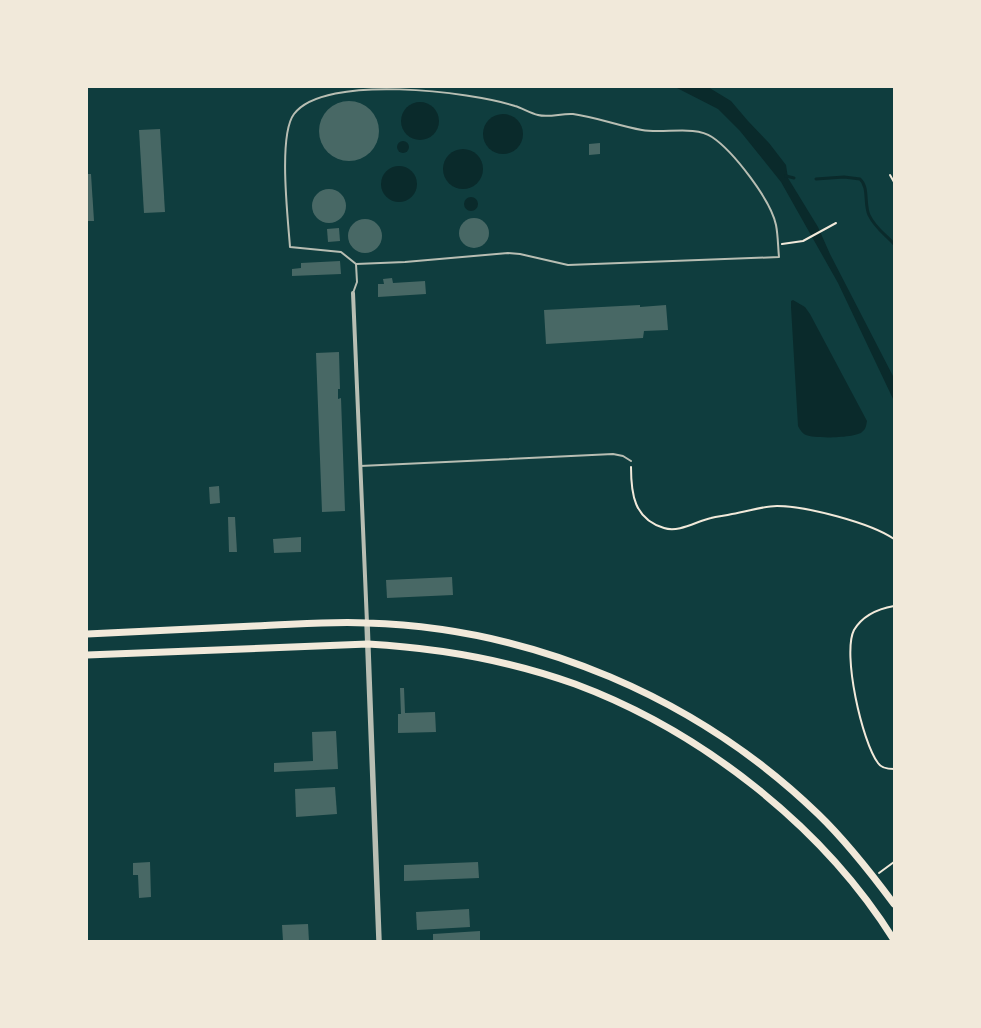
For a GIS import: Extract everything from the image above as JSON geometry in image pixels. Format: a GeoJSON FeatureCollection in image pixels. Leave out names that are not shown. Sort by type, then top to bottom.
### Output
{"type":"FeatureCollection","features":[{"type":"Feature","properties":{"kind":"highway"},"geometry":{"type":"LineString","coordinates":[[87,634],[367,623],[446,630],[520,646],[568,660],[658,698],[721,736],[780,780],[819,815],[875,878],[894,904]]}},
{"type":"Feature","properties":{"kind":"highway"},"geometry":{"type":"LineString","coordinates":[[87,655],[368,644],[447,652],[501,662],[575,685],[611,700],[673,731],[712,756],[758,789],[807,833],[833,860],[866,901],[894,940]]}},
{"type":"Feature","properties":{"kind":"street"},"geometry":{"type":"LineString","coordinates":[[353,293],[379,941]]}},
{"type":"Feature","properties":{"kind":"lane"},"geometry":{"type":"LineString","coordinates":[[412,89],[474,96],[514,106],[539,116],[572,114],[645,131],[706,133],[724,147],[763,194],[776,224],[779,257],[568,265],[508,253],[405,262],[356,264],[341,252],[290,248],[286,172],[286,133],[294,114],[311,101],[321,97],[373,90],[412,89]]}},
{"type":"Feature","properties":{"kind":"lane"},"geometry":{"type":"LineString","coordinates":[[353,293],[357,282],[356,264]]}},
{"type":"Feature","properties":{"kind":"lane"},"geometry":{"type":"LineString","coordinates":[[360,466],[613,454],[623,456],[631,461]]}},
{"type":"Feature","properties":{"kind":"path"},"geometry":{"type":"LineString","coordinates":[[890,175],[894,182]]}},
{"type":"Feature","properties":{"kind":"path"},"geometry":{"type":"LineString","coordinates":[[778,244],[803,241],[836,223]]}},
{"type":"Feature","properties":{"kind":"path"},"geometry":{"type":"LineString","coordinates":[[631,461],[631,490],[637,506],[647,519],[665,529],[681,528],[713,517],[777,506],[790,507],[850,520],[873,527],[894,539]]}},
{"type":"Feature","properties":{"kind":"path"},"geometry":{"type":"LineString","coordinates":[[894,606],[882,608],[863,617],[854,632],[850,659],[861,721],[873,753],[878,764],[886,768],[894,769]]}},
{"type":"Feature","properties":{"kind":"path"},"geometry":{"type":"LineString","coordinates":[[875,878],[894,862]]}},
{"type":"Feature","properties":{"kind":"water"},"geometry":{"type":"Polygon","coordinates":[[[675,87],[708,87],[731,101],[769,143],[786,165],[788,178],[818,227],[830,254],[894,378],[894,401],[838,283],[781,182],[740,131],[718,109],[675,87]]]}},
{"type":"Feature","properties":{"kind":"water"},"geometry":{"type":"Polygon","coordinates":[[[420,102],[433,108],[439,121],[433,134],[420,140],[407,134],[401,121],[407,108],[420,102]]]}},
{"type":"Feature","properties":{"kind":"water"},"geometry":{"type":"Polygon","coordinates":[[[503,114],[517,120],[523,134],[517,148],[503,154],[489,148],[483,134],[489,120],[503,114]]]}},
{"type":"Feature","properties":{"kind":"water"},"geometry":{"type":"Polygon","coordinates":[[[401,141],[405,141],[409,147],[405,153],[401,153],[397,149],[397,145],[401,141]]]}},
{"type":"Feature","properties":{"kind":"water"},"geometry":{"type":"Polygon","coordinates":[[[463,149],[474,152],[480,158],[483,169],[480,180],[474,186],[463,189],[452,186],[446,180],[443,169],[446,158],[452,152],[463,149]]]}},
{"type":"Feature","properties":{"kind":"water"},"geometry":{"type":"Polygon","coordinates":[[[403,166],[412,171],[416,177],[416,191],[412,197],[403,202],[395,202],[386,197],[382,191],[381,180],[386,171],[392,167],[403,166]]]}},
{"type":"Feature","properties":{"kind":"water"},"geometry":{"type":"Polygon","coordinates":[[[471,197],[476,199],[478,204],[476,209],[471,211],[466,209],[464,204],[466,199],[471,197]]]}},
{"type":"Feature","properties":{"kind":"water"},"geometry":{"type":"Polygon","coordinates":[[[793,300],[805,307],[810,314],[867,421],[866,427],[862,432],[852,436],[818,437],[804,434],[798,426],[791,307],[791,301],[793,300]]]}},
{"type":"Feature","properties":{"kind":"building"},"geometry":{"type":"Polygon","coordinates":[[[349,101],[366,106],[374,114],[379,131],[374,148],[366,156],[349,161],[332,156],[324,148],[319,131],[324,114],[332,106],[349,101]]]}},
{"type":"Feature","properties":{"kind":"building"},"geometry":{"type":"Polygon","coordinates":[[[160,129],[165,212],[144,213],[139,130],[160,129]]]}},
{"type":"Feature","properties":{"kind":"building"},"geometry":{"type":"Polygon","coordinates":[[[600,143],[600,154],[589,155],[589,144],[600,143]]]}},
{"type":"Feature","properties":{"kind":"building"},"geometry":{"type":"Polygon","coordinates":[[[87,174],[91,174],[94,221],[87,221],[87,174]]]}},
{"type":"Feature","properties":{"kind":"building"},"geometry":{"type":"Polygon","coordinates":[[[329,189],[341,194],[346,206],[341,218],[329,223],[317,218],[312,206],[317,194],[329,189]]]}},
{"type":"Feature","properties":{"kind":"building"},"geometry":{"type":"Polygon","coordinates":[[[474,218],[480,219],[488,227],[488,239],[480,247],[474,248],[468,247],[460,239],[459,233],[460,227],[468,219],[474,218]]]}},
{"type":"Feature","properties":{"kind":"building"},"geometry":{"type":"Polygon","coordinates":[[[362,219],[368,219],[377,224],[381,230],[381,242],[377,248],[368,253],[362,253],[353,248],[348,239],[348,233],[353,224],[362,219]]]}},
{"type":"Feature","properties":{"kind":"building"},"geometry":{"type":"Polygon","coordinates":[[[339,228],[340,241],[328,242],[327,229],[339,228]]]}},
{"type":"Feature","properties":{"kind":"building"},"geometry":{"type":"Polygon","coordinates":[[[340,261],[341,274],[292,276],[292,269],[301,268],[301,263],[340,261]]]}},
{"type":"Feature","properties":{"kind":"building"},"geometry":{"type":"Polygon","coordinates":[[[392,278],[393,283],[425,281],[426,294],[378,297],[378,284],[384,284],[383,279],[392,278]]]}},
{"type":"Feature","properties":{"kind":"building"},"geometry":{"type":"Polygon","coordinates":[[[640,305],[640,307],[666,305],[668,330],[644,331],[643,338],[546,344],[544,310],[640,305]]]}},
{"type":"Feature","properties":{"kind":"building"},"geometry":{"type":"Polygon","coordinates":[[[339,352],[340,389],[338,389],[338,399],[341,398],[345,511],[322,512],[316,353],[339,352]]]}},
{"type":"Feature","properties":{"kind":"building"},"geometry":{"type":"Polygon","coordinates":[[[219,486],[220,503],[210,504],[209,487],[219,486]]]}},
{"type":"Feature","properties":{"kind":"building"},"geometry":{"type":"Polygon","coordinates":[[[228,517],[235,517],[237,552],[229,552],[228,517]]]}},
{"type":"Feature","properties":{"kind":"building"},"geometry":{"type":"Polygon","coordinates":[[[301,537],[301,552],[274,553],[273,539],[301,537]]]}},
{"type":"Feature","properties":{"kind":"building"},"geometry":{"type":"Polygon","coordinates":[[[452,577],[453,595],[387,598],[386,580],[452,577]]]}},
{"type":"Feature","properties":{"kind":"building"},"geometry":{"type":"Polygon","coordinates":[[[400,688],[404,688],[405,713],[435,712],[436,732],[398,733],[398,714],[401,714],[400,688]]]}},
{"type":"Feature","properties":{"kind":"building"},"geometry":{"type":"Polygon","coordinates":[[[336,731],[338,769],[274,772],[274,763],[313,761],[312,732],[336,731]]]}},
{"type":"Feature","properties":{"kind":"building"},"geometry":{"type":"Polygon","coordinates":[[[335,787],[337,814],[296,817],[295,789],[335,787]]]}},
{"type":"Feature","properties":{"kind":"building"},"geometry":{"type":"Polygon","coordinates":[[[150,862],[151,897],[139,898],[138,875],[133,875],[133,863],[150,862]]]}},
{"type":"Feature","properties":{"kind":"building"},"geometry":{"type":"Polygon","coordinates":[[[478,862],[479,878],[404,881],[404,865],[478,862]]]}},
{"type":"Feature","properties":{"kind":"building"},"geometry":{"type":"Polygon","coordinates":[[[469,909],[470,927],[417,930],[416,912],[469,909]]]}},
{"type":"Feature","properties":{"kind":"building"},"geometry":{"type":"Polygon","coordinates":[[[308,924],[309,941],[283,941],[282,925],[308,924]]]}},
{"type":"Feature","properties":{"kind":"building"},"geometry":{"type":"Polygon","coordinates":[[[480,931],[480,941],[433,941],[433,934],[480,931]]]}},
{"type":"Feature","properties":{"kind":"waterway"},"geometry":{"type":"LineString","coordinates":[[786,176],[794,178]]}},
{"type":"Feature","properties":{"kind":"waterway"},"geometry":{"type":"LineString","coordinates":[[816,179],[844,177],[860,179],[863,182],[871,220],[894,244]]}}]}
